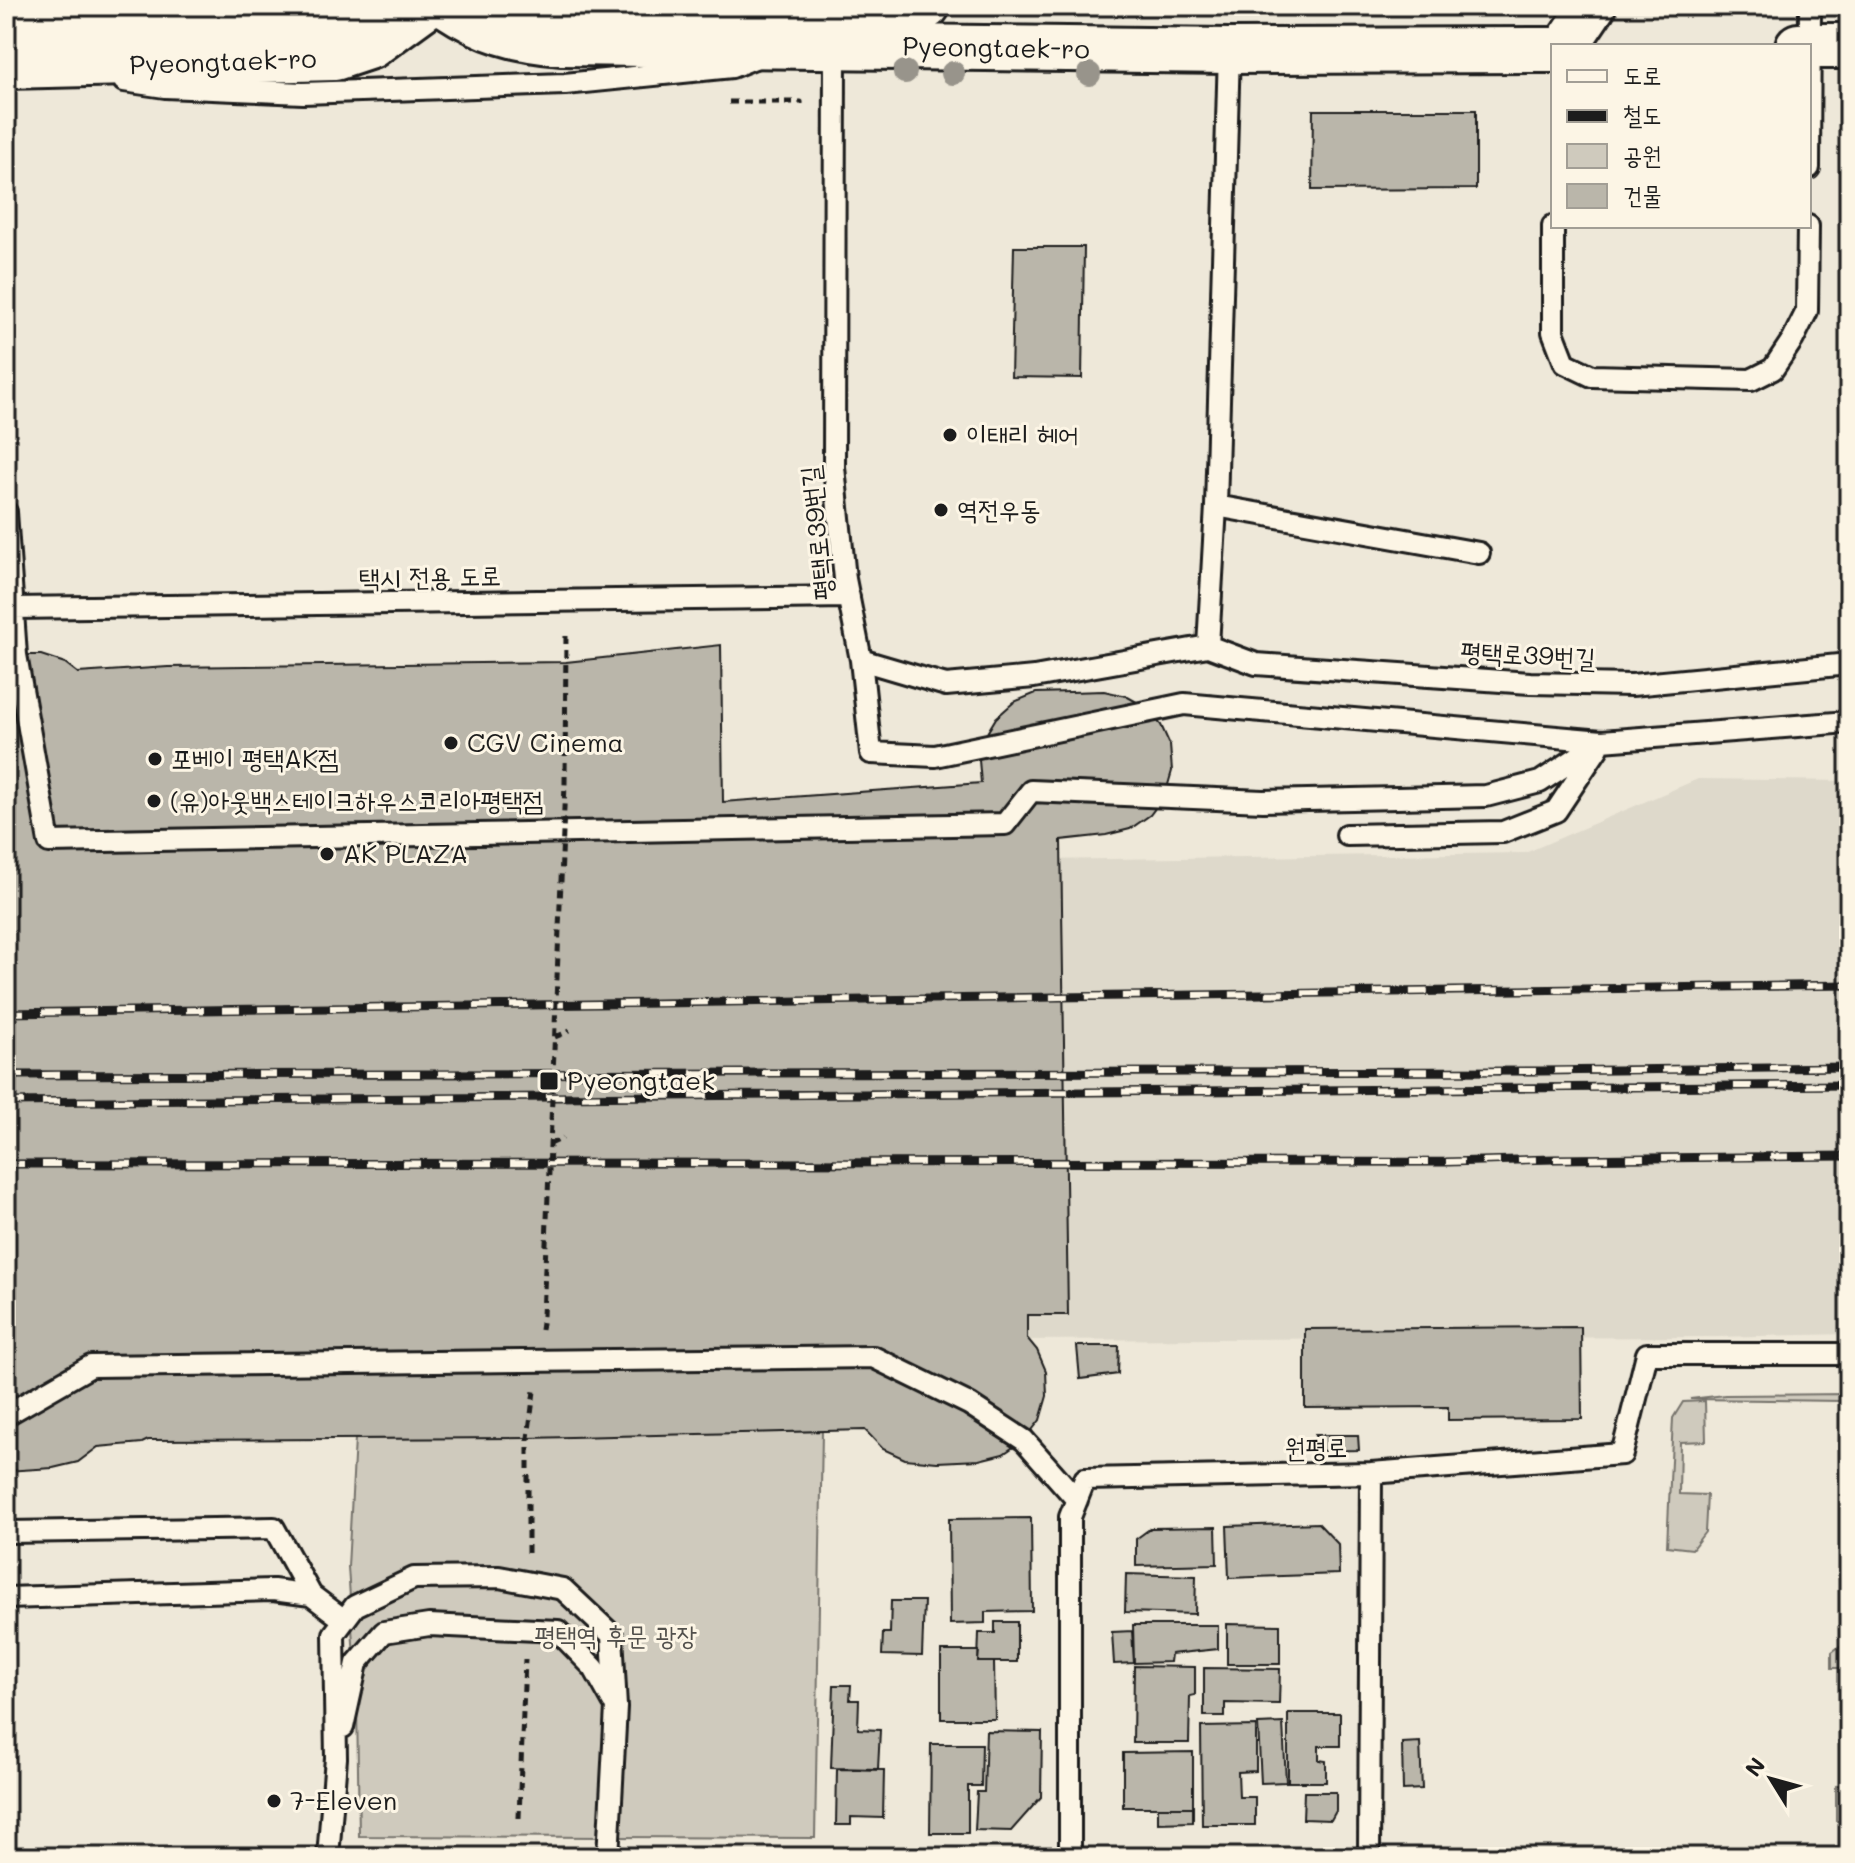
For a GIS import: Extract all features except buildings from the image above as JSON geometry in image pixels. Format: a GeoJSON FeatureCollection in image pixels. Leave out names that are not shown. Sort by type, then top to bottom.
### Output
{"type":"FeatureCollection","features":[{"type":"Feature","properties":{"kind":"street"},"geometry":{"type":"LineString","coordinates":[[207,29],[238,14],[246,6]]}},
{"type":"Feature","properties":{"kind":"street","name":"Pyeongtaek-ro"},"geometry":{"type":"LineString","coordinates":[[6,28],[301,29],[359,18],[389,6]]}},
{"type":"Feature","properties":{"kind":"street","name":"Pyeongtaek-ro"},"geometry":{"type":"LineString","coordinates":[[17,66],[335,58],[371,46],[426,6]]}},
{"type":"Feature","properties":{"kind":"street","name":"Pyeongtaek-ro"},"geometry":{"type":"LineString","coordinates":[[448,6],[472,22],[533,41],[1229,51],[1551,50]]}},
{"type":"Feature","properties":{"kind":"street","name":"Pyeongtaek-ro"},"geometry":{"type":"LineString","coordinates":[[519,8],[653,10],[927,6]]}},
{"type":"Feature","properties":{"kind":"street"},"geometry":{"type":"LineString","coordinates":[[1565,44],[1569,6]]}},
{"type":"Feature","properties":{"kind":"street"},"geometry":{"type":"LineString","coordinates":[[1566,44],[1593,6]]}},
{"type":"Feature","properties":{"kind":"lane"},"geometry":{"type":"LineString","coordinates":[[1811,135],[1817,36]]}},
{"type":"Feature","properties":{"kind":"lane"},"geometry":{"type":"LineString","coordinates":[[17,66],[165,87],[303,93],[565,84],[732,67],[786,45]]}},
{"type":"Feature","properties":{"kind":"lane","name":"평택로39번길"},"geometry":{"type":"LineString","coordinates":[[835,46],[834,467],[871,753],[935,756],[1184,704],[1602,741]]}},
{"type":"Feature","properties":{"kind":"lane"},"geometry":{"type":"LineString","coordinates":[[861,660],[946,685],[1034,677],[1208,646],[1216,506],[1229,51]]}},
{"type":"Feature","properties":{"kind":"lane"},"geometry":{"type":"LineString","coordinates":[[1553,228],[1553,332],[1565,363],[1592,376],[1751,380],[1773,369],[1807,311],[1808,228]]}},
{"type":"Feature","properties":{"kind":"lane"},"geometry":{"type":"LineString","coordinates":[[1216,506],[1479,553]]}},
{"type":"Feature","properties":{"kind":"lane"},"geometry":{"type":"LineString","coordinates":[[6,512],[16,655],[49,842],[1005,824],[1031,791],[1263,801],[1486,796],[1540,782],[1602,741],[1849,722]]}},
{"type":"Feature","properties":{"kind":"lane","name":"택시 전용 도로"},"geometry":{"type":"LineString","coordinates":[[13,608],[849,597]]}},
{"type":"Feature","properties":{"kind":"lane","name":"평택로39번길"},"geometry":{"type":"LineString","coordinates":[[1208,646],[1256,664],[1530,683],[1632,685],[1849,664]]}},
{"type":"Feature","properties":{"kind":"lane"},"geometry":{"type":"LineString","coordinates":[[1347,835],[1503,832],[1556,811],[1602,741]]}},
{"type":"Feature","properties":{"kind":"lane","name":"원평로"},"geometry":{"type":"LineString","coordinates":[[1077,1500],[1085,1479],[1371,1473],[1622,1454],[1647,1354],[1849,1354]]}},
{"type":"Feature","properties":{"kind":"lane"},"geometry":{"type":"LineString","coordinates":[[6,1415],[91,1366],[873,1357],[969,1404],[1024,1440],[1077,1500],[1070,1517],[1070,1857]]}},
{"type":"Feature","properties":{"kind":"lane"},"geometry":{"type":"LineString","coordinates":[[1369,1857],[1371,1473]]}},
{"type":"Feature","properties":{"kind":"lane"},"geometry":{"type":"LineString","coordinates":[[6,1532],[274,1528],[311,1595],[344,1620]]}},
{"type":"Feature","properties":{"kind":"lane"},"geometry":{"type":"LineString","coordinates":[[328,1857],[336,1758],[334,1634],[355,1606],[414,1578],[499,1577],[563,1589],[612,1635],[616,1707],[608,1857]]}},
{"type":"Feature","properties":{"kind":"lane"},"geometry":{"type":"LineString","coordinates":[[6,1598],[273,1590],[311,1595]]}},
{"type":"Feature","properties":{"kind":"lane"},"geometry":{"type":"LineString","coordinates":[[336,1758],[357,1663],[384,1632],[429,1625],[558,1631],[594,1668],[616,1707]]}},
{"type":"Feature","properties":{"kind":"path"},"geometry":{"type":"LineString","coordinates":[[541,1331],[565,784],[566,619]]}},
{"type":"Feature","properties":{"kind":"path"},"geometry":{"type":"LineString","coordinates":[[555,1037],[570,1031]]}},
{"type":"Feature","properties":{"kind":"path"},"geometry":{"type":"LineString","coordinates":[[550,1144],[563,1138]]}},
{"type":"Feature","properties":{"kind":"path"},"geometry":{"type":"LineString","coordinates":[[528,1583],[528,1438],[535,1377]]}},
{"type":"Feature","properties":{"kind":"path"},"geometry":{"type":"LineString","coordinates":[[519,1818],[526,1653]]}},
{"type":"Feature","properties":{"kind":"shaded area"},"geometry":{"type":"Polygon","coordinates":[[[1698,779],[1849,781],[1849,1334],[6,1344],[6,875],[1525,853],[1698,779]]]}},
{"type":"Feature","properties":{"kind":"green space"},"geometry":{"type":"Polygon","coordinates":[[[1849,1394],[1849,1426],[1841,1426],[1842,1401],[1690,1399],[1725,1395],[1849,1394]]]}},
{"type":"Feature","properties":{"kind":"green space"},"geometry":{"type":"Polygon","coordinates":[[[1705,1401],[1706,1441],[1680,1442],[1679,1494],[1707,1495],[1705,1532],[1692,1549],[1667,1546],[1673,1418],[1683,1402],[1705,1401]]]}},
{"type":"Feature","properties":{"kind":"green space","name":"평택역 후문 광장"},"geometry":{"type":"Polygon","coordinates":[[[822,1431],[815,1838],[359,1836],[357,1703],[348,1567],[355,1439],[822,1431]]]}},
{"type":"Feature","properties":{"kind":"green space"},"geometry":{"type":"Polygon","coordinates":[[[1849,1643],[1849,1668],[1832,1668],[1832,1652],[1849,1643]]]}},
{"type":"Feature","properties":{"kind":"green space"},"geometry":{"type":"Polygon","coordinates":[[[1849,1785],[1849,1821],[1836,1821],[1836,1786],[1849,1785]]]}},
{"type":"Feature","properties":{"kind":"railway"},"geometry":{"type":"LineString","coordinates":[[6,1013],[1849,985]]}},
{"type":"Feature","properties":{"kind":"railway"},"geometry":{"type":"LineString","coordinates":[[6,1075],[1541,1071],[1849,1067]]}},
{"type":"Feature","properties":{"kind":"railway"},"geometry":{"type":"LineString","coordinates":[[6,1102],[1849,1085]]}},
{"type":"Feature","properties":{"kind":"railway"},"geometry":{"type":"LineString","coordinates":[[6,1164],[1446,1162],[1849,1156]]}},
{"type":"Feature","properties":{"kind":"place","name":"이태리 헤어"},"geometry":{"type":"Point","coordinates":[950,435]}},
{"type":"Feature","properties":{"kind":"place","name":"역전우동"},"geometry":{"type":"Point","coordinates":[941,510]}},
{"type":"Feature","properties":{"kind":"place","name":"CGV Cinema"},"geometry":{"type":"Point","coordinates":[451,743]}},
{"type":"Feature","properties":{"kind":"place","name":"포베이 평택AK점"},"geometry":{"type":"Point","coordinates":[155,759]}},
{"type":"Feature","properties":{"kind":"place","name":"(유)아웃백스테이크하우스코리아평택점"},"geometry":{"type":"Point","coordinates":[154,801]}},
{"type":"Feature","properties":{"kind":"place","name":"AK PLAZA"},"geometry":{"type":"Point","coordinates":[327,854]}},
{"type":"Feature","properties":{"kind":"place","name":"Pyeongtaek"},"geometry":{"type":"Point","coordinates":[549,1081]}},
{"type":"Feature","properties":{"kind":"place","name":"7-Eleven"},"geometry":{"type":"Point","coordinates":[274,1801]}}]}
